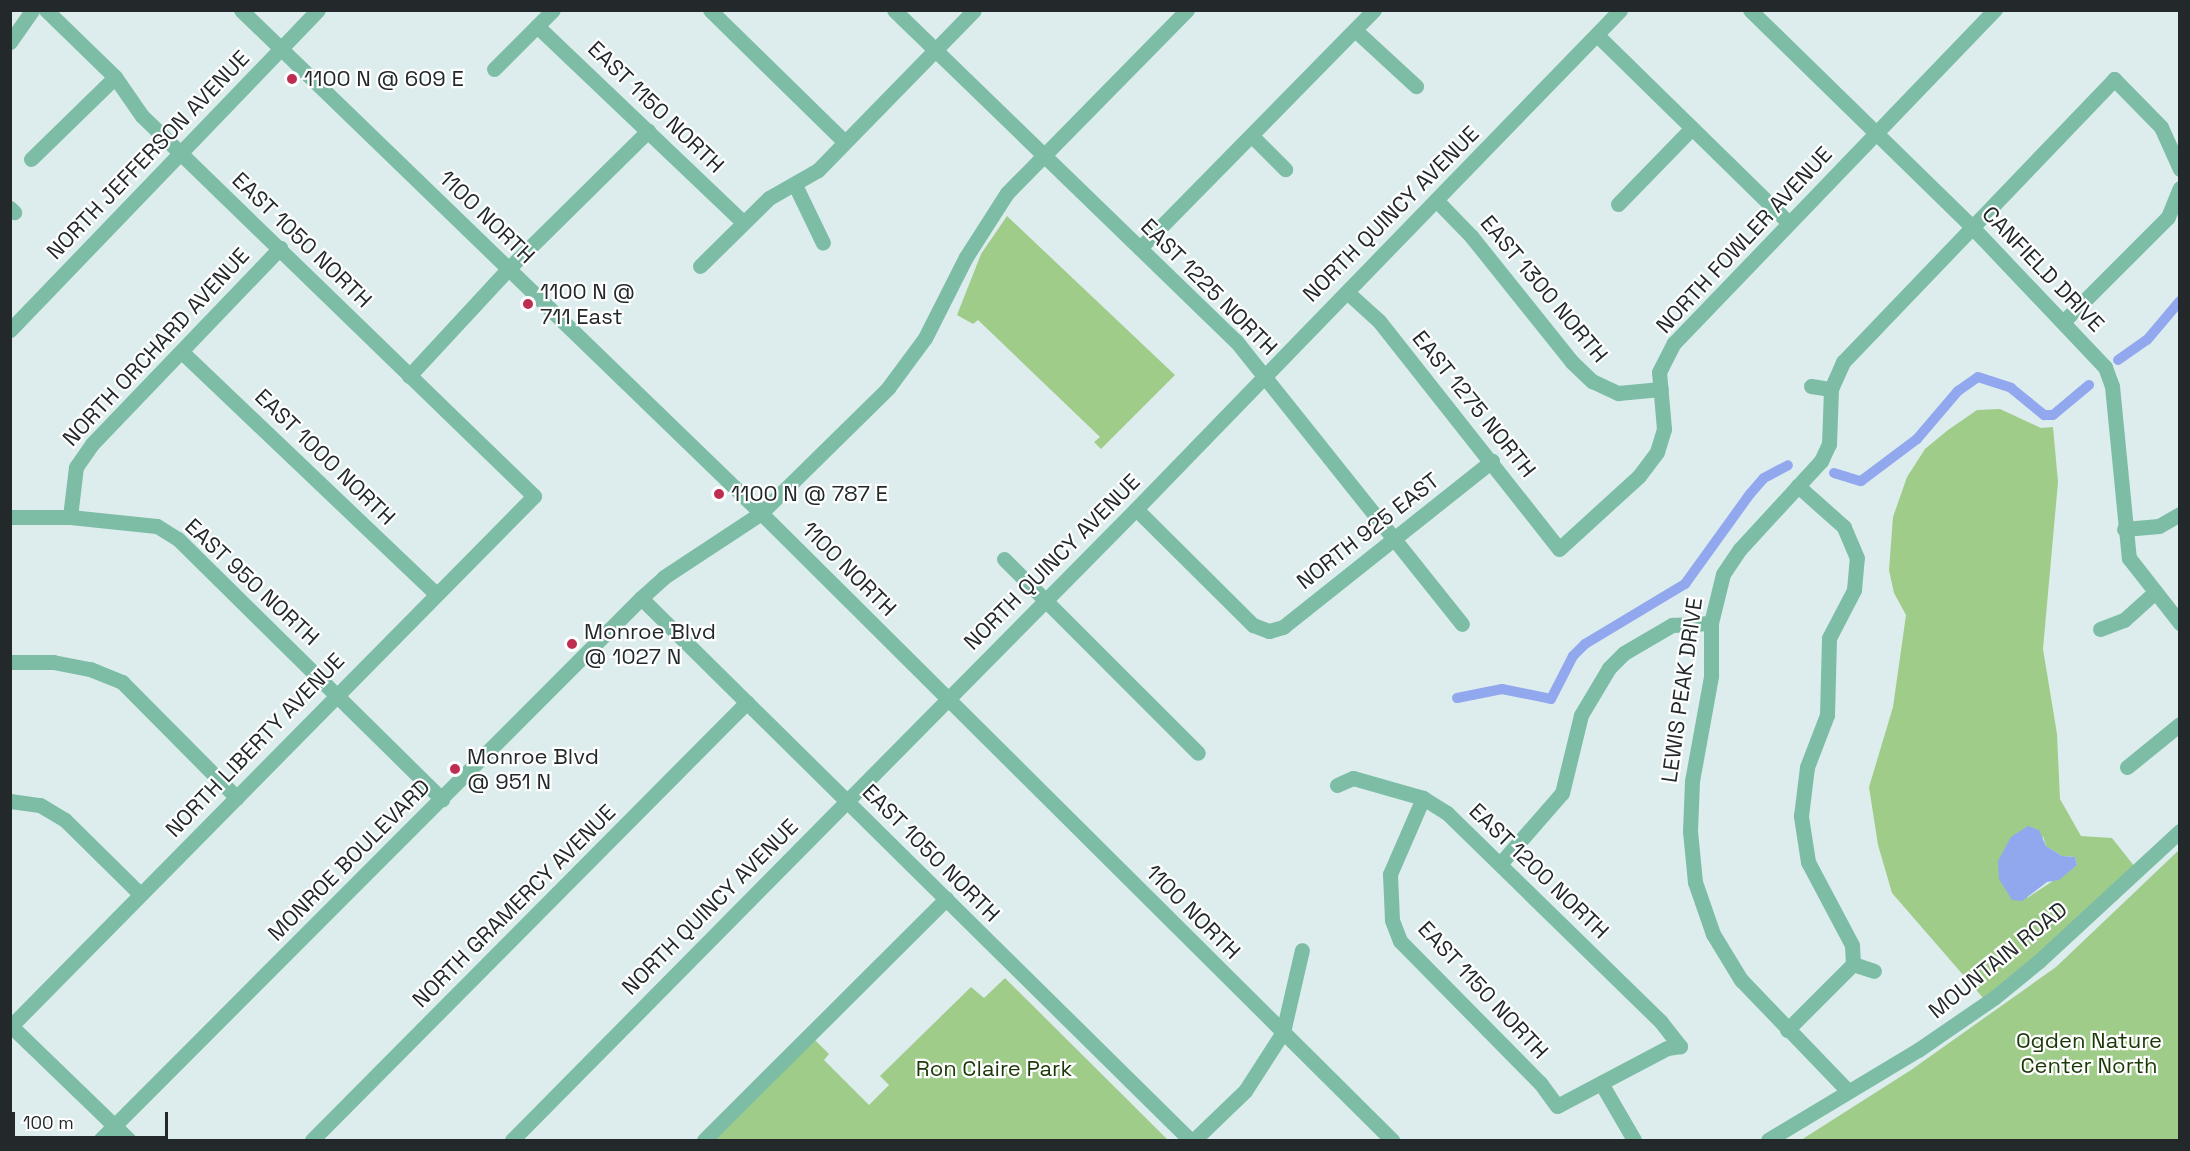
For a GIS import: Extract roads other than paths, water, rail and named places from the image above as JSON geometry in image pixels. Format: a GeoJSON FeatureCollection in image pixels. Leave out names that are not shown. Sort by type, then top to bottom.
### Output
{"type":"FeatureCollection","features":[{"type":"Feature","properties":{"kind":"street"},"geometry":{"type":"LineString","coordinates":[[10,42],[32,10]]}},
{"type":"Feature","properties":{"kind":"street","name":"EAST 1050 NORTH"},"geometry":{"type":"LineString","coordinates":[[46,10],[115,77],[142,116],[534,496]]}},
{"type":"Feature","properties":{"kind":"street","name":"1100 NORTH"},"geometry":{"type":"LineString","coordinates":[[242,10],[760,513],[1392,1140]]}},
{"type":"Feature","properties":{"kind":"street","name":"NORTH JEFFERSON AVENUE"},"geometry":{"type":"LineString","coordinates":[[10,330],[318,10]]}},
{"type":"Feature","properties":{"kind":"street"},"geometry":{"type":"LineString","coordinates":[[494,69],[553,10]]}},
{"type":"Feature","properties":{"kind":"street"},"geometry":{"type":"LineString","coordinates":[[710,10],[844,141]]}},
{"type":"Feature","properties":{"kind":"street","name":"EAST 1225 NORTH"},"geometry":{"type":"LineString","coordinates":[[894,10],[1042,156],[1140,248],[1264,373],[1462,624]]}},
{"type":"Feature","properties":{"kind":"street"},"geometry":{"type":"LineString","coordinates":[[700,266],[769,198],[818,170],[974,10]]}},
{"type":"Feature","properties":{"kind":"street","name":"MONROE BOULEVARD"},"geometry":{"type":"LineString","coordinates":[[100,1140],[641,597],[664,577],[760,513],[888,388],[925,338],[986,222],[1042,156],[1186,10]]}},
{"type":"Feature","properties":{"kind":"street"},"geometry":{"type":"LineString","coordinates":[[1140,248],[1374,10]]}},
{"type":"Feature","properties":{"kind":"street","name":"NORTH QUINCY AVENUE"},"geometry":{"type":"LineString","coordinates":[[512,1140],[1136,509],[1264,373],[1437,201],[1620,10]]}},
{"type":"Feature","properties":{"kind":"street","name":"CANFIELD DRIVE"},"geometry":{"type":"LineString","coordinates":[[1750,10],[1972,227],[2105,368],[2112,386],[2124,529],[2129,558],[2154,593],[2180,623]]}},
{"type":"Feature","properties":{"kind":"street","name":"NORTH FOWLER AVENUE"},"geometry":{"type":"LineString","coordinates":[[1559,549],[1639,476],[1656,452],[1664,429],[1659,372],[1674,343],[1788,222],[1995,10]]}},
{"type":"Feature","properties":{"kind":"street","name":"EAST 1150 NORTH"},"geometry":{"type":"LineString","coordinates":[[537,26],[743,222]]}},
{"type":"Feature","properties":{"kind":"street"},"geometry":{"type":"LineString","coordinates":[[1355,30],[1416,86]]}},
{"type":"Feature","properties":{"kind":"street"},"geometry":{"type":"LineString","coordinates":[[1597,35],[1788,222]]}},
{"type":"Feature","properties":{"kind":"street"},"geometry":{"type":"LineString","coordinates":[[31,159],[115,77]]}},
{"type":"Feature","properties":{"kind":"street","name":"LEWIS PEAK DRIVE"},"geometry":{"type":"LineString","coordinates":[[1848,1091],[1756,999],[1726,957],[1709,925],[1695,882],[1690,804],[1711,676],[1711,623],[1724,574],[1740,549],[1821,460],[1829,444],[1831,389],[1843,362],[2114,79],[2161,128],[2180,169]]}},
{"type":"Feature","properties":{"kind":"street"},"geometry":{"type":"LineString","coordinates":[[1618,204],[1692,128]]}},
{"type":"Feature","properties":{"kind":"street"},"geometry":{"type":"LineString","coordinates":[[409,376],[508,269],[648,131]]}},
{"type":"Feature","properties":{"kind":"street"},"geometry":{"type":"LineString","coordinates":[[1252,136],[1285,169]]}},
{"type":"Feature","properties":{"kind":"street"},"geometry":{"type":"LineString","coordinates":[[795,185],[823,243]]}},
{"type":"Feature","properties":{"kind":"street"},"geometry":{"type":"LineString","coordinates":[[2062,322],[2168,217],[2180,188]]}},
{"type":"Feature","properties":{"kind":"street","name":"EAST 1300 NORTH"},"geometry":{"type":"LineString","coordinates":[[1437,201],[1471,236],[1572,362],[1592,381],[1618,393],[1661,388]]}},
{"type":"Feature","properties":{"kind":"street","name":"NORTH ORCHARD AVENUE"},"geometry":{"type":"LineString","coordinates":[[70,517],[76,467],[92,444],[183,353],[280,248]]}},
{"type":"Feature","properties":{"kind":"street","name":"EAST 1275 NORTH"},"geometry":{"type":"LineString","coordinates":[[1347,292],[1378,321],[1492,461],[1559,549]]}},
{"type":"Feature","properties":{"kind":"street","name":"EAST 1000 NORTH"},"geometry":{"type":"LineString","coordinates":[[183,353],[436,594]]}},
{"type":"Feature","properties":{"kind":"street"},"geometry":{"type":"LineString","coordinates":[[1811,386],[1831,389]]}},
{"type":"Feature","properties":{"kind":"street","name":"NORTH 925 EAST"},"geometry":{"type":"LineString","coordinates":[[1136,509],[1252,625],[1269,631],[1283,627],[1492,461]]}},
{"type":"Feature","properties":{"kind":"street"},"geometry":{"type":"LineString","coordinates":[[1787,1030],[1853,964],[1852,945],[1808,862],[1801,816],[1807,767],[1827,715],[1829,638],[1854,590],[1857,558],[1844,527],[1798,486]]}},
{"type":"Feature","properties":{"kind":"street","name":"NORTH LIBERTY AVENUE"},"geometry":{"type":"LineString","coordinates":[[11,1026],[534,496]]}},
{"type":"Feature","properties":{"kind":"street"},"geometry":{"type":"LineString","coordinates":[[2124,529],[2159,526],[2180,514]]}},
{"type":"Feature","properties":{"kind":"street"},"geometry":{"type":"LineString","coordinates":[[10,517],[70,517]]}},
{"type":"Feature","properties":{"kind":"street","name":"EAST 950 NORTH"},"geometry":{"type":"LineString","coordinates":[[70,517],[157,526],[178,539],[442,799]]}},
{"type":"Feature","properties":{"kind":"street"},"geometry":{"type":"LineString","coordinates":[[1004,559],[1198,753]]}},
{"type":"Feature","properties":{"kind":"street"},"geometry":{"type":"LineString","coordinates":[[2100,629],[2124,620],[2154,593]]}},
{"type":"Feature","properties":{"kind":"street","name":"EAST 1050 NORTH"},"geometry":{"type":"LineString","coordinates":[[641,597],[1190,1140]]}},
{"type":"Feature","properties":{"kind":"street"},"geometry":{"type":"LineString","coordinates":[[1500,864],[1562,793],[1581,715],[1609,668],[1624,652],[1672,626],[1711,623]]}},
{"type":"Feature","properties":{"kind":"street"},"geometry":{"type":"LineString","coordinates":[[10,662],[53,662],[90,669],[122,682],[237,798]]}},
{"type":"Feature","properties":{"kind":"street","name":"NORTH GRAMERCY AVENUE"},"geometry":{"type":"LineString","coordinates":[[318,1139],[747,702]]}},
{"type":"Feature","properties":{"kind":"street"},"geometry":{"type":"LineString","coordinates":[[2127,767],[2180,724]]}},
{"type":"Feature","properties":{"kind":"street","name":"EAST 1200 NORTH"},"geometry":{"type":"LineString","coordinates":[[1337,785],[1353,778],[1423,798],[1447,813],[1660,1022],[1680,1046],[1667,1048],[1601,1083]]}},
{"type":"Feature","properties":{"kind":"street","name":"EAST 1150 NORTH"},"geometry":{"type":"LineString","coordinates":[[1423,798],[1390,874],[1392,920],[1400,941],[1540,1083],[1557,1106],[1601,1083]]}},
{"type":"Feature","properties":{"kind":"street"},"geometry":{"type":"LineString","coordinates":[[10,801],[40,806],[65,820],[140,894]]}},
{"type":"Feature","properties":{"kind":"street","name":"MOUNTAIN ROAD"},"geometry":{"type":"LineString","coordinates":[[1768,1140],[1918,1050],[1995,997],[2039,961],[2180,831]]}},
{"type":"Feature","properties":{"kind":"street"},"geometry":{"type":"LineString","coordinates":[[705,1140],[946,899]]}},
{"type":"Feature","properties":{"kind":"street"},"geometry":{"type":"LineString","coordinates":[[1194,1140],[1245,1091],[1283,1032],[1302,950]]}},
{"type":"Feature","properties":{"kind":"street"},"geometry":{"type":"LineString","coordinates":[[1853,964],[1874,971]]}},
{"type":"Feature","properties":{"kind":"street"},"geometry":{"type":"LineString","coordinates":[[11,1026],[129,1140]]}},
{"type":"Feature","properties":{"kind":"street"},"geometry":{"type":"LineString","coordinates":[[1601,1083],[1634,1140]]}},
{"type":"Feature","properties":{"kind":"water"},"geometry":{"type":"Polygon","coordinates":[[[2028,826],[2039,830],[2046,846],[2062,856],[2075,857],[2077,865],[2059,880],[2047,882],[2022,901],[2012,900],[1999,879],[1998,861],[2011,837],[2028,826]]]}},
{"type":"Feature","properties":{"kind":"waterway"},"geometry":{"type":"LineString","coordinates":[[2118,360],[2147,340],[2180,301]]}},
{"type":"Feature","properties":{"kind":"waterway"},"geometry":{"type":"LineString","coordinates":[[1834,473],[1861,481],[1917,439],[1958,391],[1978,377],[2011,388],[2044,415],[2053,415],[2089,385]]}},
{"type":"Feature","properties":{"kind":"waterway"},"geometry":{"type":"LineString","coordinates":[[1457,698],[1502,689],[1551,699],[1573,656],[1585,644],[1685,584],[1750,494],[1764,478],[1788,465]]}},
{"type":"Feature","properties":{"kind":"place","name":"1100 N @ 609 E"},"geometry":{"type":"Point","coordinates":[292,79]}},
{"type":"Feature","properties":{"kind":"place","name":"1100 N @ 711 East"},"geometry":{"type":"Point","coordinates":[528,304]}},
{"type":"Feature","properties":{"kind":"place","name":"1100 N @ 787 E"},"geometry":{"type":"Point","coordinates":[719,494]}},
{"type":"Feature","properties":{"kind":"place","name":"Monroe Blvd @ 1027 N"},"geometry":{"type":"Point","coordinates":[572,644]}},
{"type":"Feature","properties":{"kind":"place","name":"Monroe Blvd @ 951 N"},"geometry":{"type":"Point","coordinates":[455,769]}},
{"type":"Feature","properties":{"kind":"park label","name":"Ogden Nature Center North"},"geometry":{"type":"Point","coordinates":[2089,1052]}},
{"type":"Feature","properties":{"kind":"park label","name":"Ron Claire Park"},"geometry":{"type":"Point","coordinates":[994,1069]}}]}
